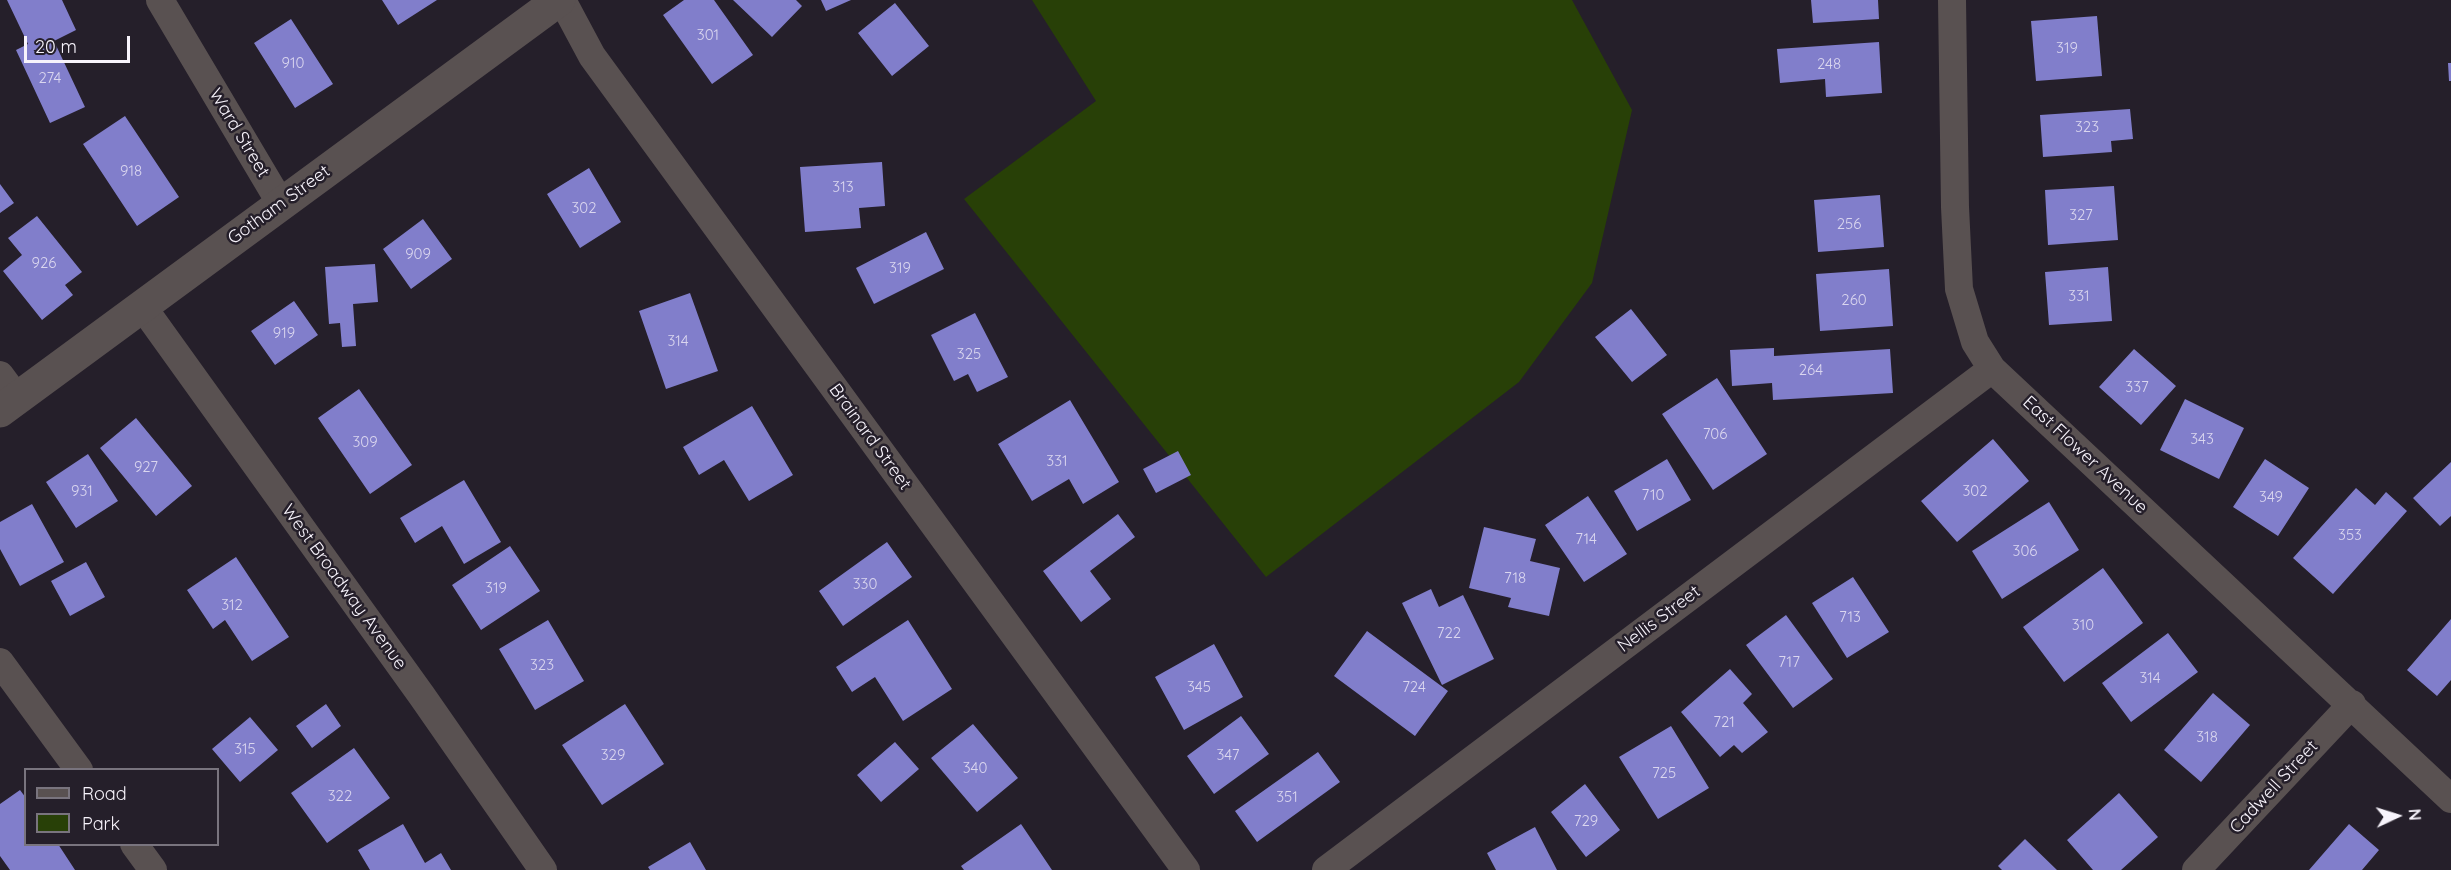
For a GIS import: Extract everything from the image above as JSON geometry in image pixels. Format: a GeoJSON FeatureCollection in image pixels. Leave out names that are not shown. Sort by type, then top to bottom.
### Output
{"type":"FeatureCollection","features":[{"type":"Feature","properties":{"kind":"street","name":"Ward Street"},"geometry":{"type":"LineString","coordinates":[[160,0],[281,204]]}},
{"type":"Feature","properties":{"kind":"street","name":"Gotham Street"},"geometry":{"type":"LineString","coordinates":[[6,394],[142,306],[561,0]]}},
{"type":"Feature","properties":{"kind":"street","name":"Brainard Street"},"geometry":{"type":"LineString","coordinates":[[561,0],[592,56],[1186,870]]}},
{"type":"Feature","properties":{"kind":"street","name":"East Flower Avenue"},"geometry":{"type":"LineString","coordinates":[[1952,0],[1955,207],[1959,289],[1975,342],[1992,369],[2451,799]]}},
{"type":"Feature","properties":{"kind":"street","name":"West Broadway Avenue"},"geometry":{"type":"LineString","coordinates":[[142,306],[415,686],[543,870]]}},
{"type":"Feature","properties":{"kind":"street","name":"Nellis Street"},"geometry":{"type":"LineString","coordinates":[[1326,870],[1992,369]]}},
{"type":"Feature","properties":{"kind":"street"},"geometry":{"type":"LineString","coordinates":[[0,662],[78,768]]}},
{"type":"Feature","properties":{"kind":"street","name":"Cadwell Street"},"geometry":{"type":"LineString","coordinates":[[2196,870],[2352,704]]}},
{"type":"Feature","properties":{"kind":"street"},"geometry":{"type":"LineString","coordinates":[[135,846],[153,870]]}},
{"type":"Feature","properties":{"kind":"green space"},"geometry":{"type":"Polygon","coordinates":[[[1032,0],[1572,0],[1632,110],[1592,283],[1519,382],[1266,577],[964,199],[1096,101],[1032,0]]]}},
{"type":"Feature","properties":{"kind":"building"},"geometry":{"type":"Polygon","coordinates":[[[7,0],[62,0],[76,30],[54,41],[85,107],[50,123],[16,50],[28,44],[7,0]]]}},
{"type":"Feature","properties":{"kind":"building"},"geometry":{"type":"Polygon","coordinates":[[[382,0],[437,0],[398,25],[382,0]]]}},
{"type":"Feature","properties":{"kind":"building"},"geometry":{"type":"Polygon","coordinates":[[[684,0],[714,0],[753,55],[712,84],[663,15],[684,0]]]}},
{"type":"Feature","properties":{"kind":"building"},"geometry":{"type":"Polygon","coordinates":[[[733,0],[796,0],[802,6],[772,37],[733,0]]]}},
{"type":"Feature","properties":{"kind":"building"},"geometry":{"type":"Polygon","coordinates":[[[821,0],[851,0],[826,11],[821,0]]]}},
{"type":"Feature","properties":{"kind":"building"},"geometry":{"type":"Polygon","coordinates":[[[1811,0],[1878,0],[1879,19],[1813,23],[1811,0]]]}},
{"type":"Feature","properties":{"kind":"building"},"geometry":{"type":"Polygon","coordinates":[[[895,3],[929,46],[892,76],[858,33],[895,3]]]}},
{"type":"Feature","properties":{"kind":"building"},"geometry":{"type":"Polygon","coordinates":[[[2097,16],[2102,76],[2036,81],[2031,21],[2097,16]]]}},
{"type":"Feature","properties":{"kind":"building"},"geometry":{"type":"Polygon","coordinates":[[[291,19],[333,84],[295,108],[254,43],[291,19]]]}},
{"type":"Feature","properties":{"kind":"building"},"geometry":{"type":"Polygon","coordinates":[[[1879,42],[1882,93],[1826,97],[1825,79],[1780,83],[1777,49],[1879,42]]]}},
{"type":"Feature","properties":{"kind":"building"},"geometry":{"type":"Polygon","coordinates":[[[2448,63],[2451,63],[2451,81],[2449,81],[2448,63]]]}},
{"type":"Feature","properties":{"kind":"building"},"geometry":{"type":"Polygon","coordinates":[[[2130,109],[2133,139],[2111,141],[2112,152],[2043,157],[2040,115],[2130,109]]]}},
{"type":"Feature","properties":{"kind":"building"},"geometry":{"type":"Polygon","coordinates":[[[125,116],[179,197],[137,226],[83,144],[125,116]]]}},
{"type":"Feature","properties":{"kind":"building"},"geometry":{"type":"Polygon","coordinates":[[[882,162],[885,206],[859,208],[861,228],[805,232],[800,167],[882,162]]]}},
{"type":"Feature","properties":{"kind":"building"},"geometry":{"type":"Polygon","coordinates":[[[589,168],[621,222],[580,248],[547,194],[589,168]]]}},
{"type":"Feature","properties":{"kind":"building"},"geometry":{"type":"Polygon","coordinates":[[[0,184],[14,203],[0,213],[0,184]]]}},
{"type":"Feature","properties":{"kind":"building"},"geometry":{"type":"Polygon","coordinates":[[[2114,186],[2118,240],[2048,245],[2045,190],[2114,186]]]}},
{"type":"Feature","properties":{"kind":"building"},"geometry":{"type":"Polygon","coordinates":[[[1880,195],[1884,247],[1818,252],[1814,200],[1880,195]]]}},
{"type":"Feature","properties":{"kind":"building"},"geometry":{"type":"Polygon","coordinates":[[[37,216],[82,272],[65,285],[73,295],[42,320],[3,271],[22,255],[8,238],[37,216]]]}},
{"type":"Feature","properties":{"kind":"building"},"geometry":{"type":"Polygon","coordinates":[[[423,219],[452,259],[411,289],[383,249],[423,219]]]}},
{"type":"Feature","properties":{"kind":"building"},"geometry":{"type":"Polygon","coordinates":[[[926,232],[944,269],[874,304],[856,268],[926,232]]]}},
{"type":"Feature","properties":{"kind":"building"},"geometry":{"type":"Polygon","coordinates":[[[375,264],[378,302],[353,304],[356,346],[342,347],[340,323],[329,324],[325,267],[375,264]]]}},
{"type":"Feature","properties":{"kind":"building"},"geometry":{"type":"Polygon","coordinates":[[[2108,267],[2112,321],[2049,325],[2045,272],[2108,267]]]}},
{"type":"Feature","properties":{"kind":"building"},"geometry":{"type":"Polygon","coordinates":[[[1889,269],[1893,326],[1820,331],[1816,274],[1889,269]]]}},
{"type":"Feature","properties":{"kind":"building"},"geometry":{"type":"Polygon","coordinates":[[[690,293],[718,371],[666,389],[639,311],[690,293]]]}},
{"type":"Feature","properties":{"kind":"building"},"geometry":{"type":"Polygon","coordinates":[[[294,301],[318,335],[275,365],[251,331],[294,301]]]}},
{"type":"Feature","properties":{"kind":"building"},"geometry":{"type":"Polygon","coordinates":[[[1631,309],[1667,355],[1632,382],[1595,337],[1631,309]]]}},
{"type":"Feature","properties":{"kind":"building"},"geometry":{"type":"Polygon","coordinates":[[[975,313],[1008,377],[977,392],[968,374],[954,381],[931,335],[975,313]]]}},
{"type":"Feature","properties":{"kind":"building"},"geometry":{"type":"Polygon","coordinates":[[[1774,348],[1774,356],[1890,349],[1893,393],[1773,400],[1772,383],[1732,386],[1730,350],[1774,348]]]}},
{"type":"Feature","properties":{"kind":"building"},"geometry":{"type":"Polygon","coordinates":[[[2134,349],[2176,386],[2141,425],[2099,387],[2134,349]]]}},
{"type":"Feature","properties":{"kind":"building"},"geometry":{"type":"Polygon","coordinates":[[[1717,378],[1767,454],[1713,490],[1662,414],[1717,378]]]}},
{"type":"Feature","properties":{"kind":"building"},"geometry":{"type":"Polygon","coordinates":[[[359,389],[412,465],[370,494],[318,418],[359,389]]]}},
{"type":"Feature","properties":{"kind":"building"},"geometry":{"type":"Polygon","coordinates":[[[2185,399],[2244,428],[2219,479],[2160,450],[2185,399]]]}},
{"type":"Feature","properties":{"kind":"building"},"geometry":{"type":"Polygon","coordinates":[[[1070,400],[1119,482],[1083,504],[1069,479],[1032,501],[998,444],[1070,400]]]}},
{"type":"Feature","properties":{"kind":"building"},"geometry":{"type":"Polygon","coordinates":[[[752,406],[793,475],[749,501],[724,460],[699,475],[683,447],[752,406]]]}},
{"type":"Feature","properties":{"kind":"building"},"geometry":{"type":"Polygon","coordinates":[[[136,418],[192,486],[156,516],[100,448],[136,418]]]}},
{"type":"Feature","properties":{"kind":"building"},"geometry":{"type":"Polygon","coordinates":[[[1993,439],[2029,481],[1957,542],[1921,501],[1993,439]]]}},
{"type":"Feature","properties":{"kind":"building"},"geometry":{"type":"Polygon","coordinates":[[[1178,451],[1191,475],[1156,493],[1143,469],[1178,451]]]}},
{"type":"Feature","properties":{"kind":"building"},"geometry":{"type":"Polygon","coordinates":[[[88,454],[118,501],[76,528],[46,482],[88,454]]]}},
{"type":"Feature","properties":{"kind":"building"},"geometry":{"type":"Polygon","coordinates":[[[1667,459],[1691,500],[1637,531],[1614,491],[1667,459]]]}},
{"type":"Feature","properties":{"kind":"building"},"geometry":{"type":"Polygon","coordinates":[[[2265,459],[2309,488],[2278,536],[2233,507],[2265,459]]]}},
{"type":"Feature","properties":{"kind":"building"},"geometry":{"type":"Polygon","coordinates":[[[2451,462],[2451,516],[2440,526],[2413,498],[2451,462]]]}},
{"type":"Feature","properties":{"kind":"building"},"geometry":{"type":"Polygon","coordinates":[[[464,480],[501,542],[464,564],[442,526],[415,543],[400,518],[464,480]]]}},
{"type":"Feature","properties":{"kind":"building"},"geometry":{"type":"Polygon","coordinates":[[[2356,488],[2375,505],[2386,492],[2407,511],[2333,594],[2293,558],[2356,488]]]}},
{"type":"Feature","properties":{"kind":"building"},"geometry":{"type":"Polygon","coordinates":[[[1588,496],[1627,554],[1584,582],[1545,525],[1588,496]]]}},
{"type":"Feature","properties":{"kind":"building"},"geometry":{"type":"Polygon","coordinates":[[[2049,502],[2079,550],[2002,599],[1972,551],[2049,502]]]}},
{"type":"Feature","properties":{"kind":"building"},"geometry":{"type":"Polygon","coordinates":[[[32,504],[64,562],[20,586],[0,549],[0,522],[32,504]]]}},
{"type":"Feature","properties":{"kind":"building"},"geometry":{"type":"Polygon","coordinates":[[[1118,514],[1135,537],[1090,571],[1111,599],[1081,622],[1043,571],[1118,514]]]}},
{"type":"Feature","properties":{"kind":"building"},"geometry":{"type":"Polygon","coordinates":[[[1484,527],[1536,539],[1530,561],[1560,568],[1549,616],[1508,607],[1511,598],[1469,588],[1484,527]]]}},
{"type":"Feature","properties":{"kind":"building"},"geometry":{"type":"Polygon","coordinates":[[[887,542],[912,577],[843,626],[819,591],[887,542]]]}},
{"type":"Feature","properties":{"kind":"building"},"geometry":{"type":"Polygon","coordinates":[[[510,546],[540,591],[481,630],[452,585],[510,546]]]}},
{"type":"Feature","properties":{"kind":"building"},"geometry":{"type":"Polygon","coordinates":[[[236,557],[289,637],[252,661],[225,620],[213,629],[187,590],[236,557]]]}},
{"type":"Feature","properties":{"kind":"building"},"geometry":{"type":"Polygon","coordinates":[[[86,562],[105,597],[70,616],[51,581],[86,562]]]}},
{"type":"Feature","properties":{"kind":"building"},"geometry":{"type":"Polygon","coordinates":[[[2103,568],[2143,623],[2064,682],[2023,627],[2103,568]]]}},
{"type":"Feature","properties":{"kind":"building"},"geometry":{"type":"Polygon","coordinates":[[[1853,577],[1889,632],[1847,658],[1812,603],[1853,577]]]}},
{"type":"Feature","properties":{"kind":"building"},"geometry":{"type":"Polygon","coordinates":[[[1431,589],[1439,607],[1463,595],[1494,659],[1442,685],[1402,603],[1431,589]]]}},
{"type":"Feature","properties":{"kind":"building"},"geometry":{"type":"Polygon","coordinates":[[[1786,615],[1833,679],[1793,708],[1746,645],[1786,615]]]}},
{"type":"Feature","properties":{"kind":"building"},"geometry":{"type":"Polygon","coordinates":[[[2451,619],[2451,680],[2437,696],[2407,670],[2451,619]]]}},
{"type":"Feature","properties":{"kind":"building"},"geometry":{"type":"Polygon","coordinates":[[[548,620],[584,681],[535,710],[499,649],[548,620]]]}},
{"type":"Feature","properties":{"kind":"building"},"geometry":{"type":"Polygon","coordinates":[[[908,620],[952,689],[903,721],[875,677],[852,692],[836,667],[908,620]]]}},
{"type":"Feature","properties":{"kind":"building"},"geometry":{"type":"Polygon","coordinates":[[[1367,631],[1448,691],[1415,736],[1334,676],[1367,631]]]}},
{"type":"Feature","properties":{"kind":"building"},"geometry":{"type":"Polygon","coordinates":[[[2168,633],[2198,672],[2131,722],[2102,683],[2168,633]]]}},
{"type":"Feature","properties":{"kind":"building"},"geometry":{"type":"Polygon","coordinates":[[[1214,644],[1243,697],[1184,730],[1155,677],[1214,644]]]}},
{"type":"Feature","properties":{"kind":"building"},"geometry":{"type":"Polygon","coordinates":[[[1730,669],[1752,694],[1743,703],[1768,732],[1742,753],[1734,745],[1720,757],[1681,712],[1730,669]]]}},
{"type":"Feature","properties":{"kind":"building"},"geometry":{"type":"Polygon","coordinates":[[[2213,693],[2250,725],[2201,782],[2164,750],[2213,693]]]}},
{"type":"Feature","properties":{"kind":"building"},"geometry":{"type":"Polygon","coordinates":[[[326,704],[341,726],[312,748],[296,726],[326,704]]]}},
{"type":"Feature","properties":{"kind":"building"},"geometry":{"type":"Polygon","coordinates":[[[625,704],[664,764],[602,805],[562,745],[625,704]]]}},
{"type":"Feature","properties":{"kind":"building"},"geometry":{"type":"Polygon","coordinates":[[[1241,716],[1269,754],[1214,794],[1187,756],[1241,716]]]}},
{"type":"Feature","properties":{"kind":"building"},"geometry":{"type":"Polygon","coordinates":[[[250,717],[278,750],[240,782],[212,749],[250,717]]]}},
{"type":"Feature","properties":{"kind":"building"},"geometry":{"type":"Polygon","coordinates":[[[973,724],[1018,778],[977,812],[931,758],[973,724]]]}},
{"type":"Feature","properties":{"kind":"building"},"geometry":{"type":"Polygon","coordinates":[[[1671,726],[1709,788],[1658,819],[1619,757],[1671,726]]]}},
{"type":"Feature","properties":{"kind":"building"},"geometry":{"type":"Polygon","coordinates":[[[895,742],[919,769],[881,802],[857,775],[895,742]]]}},
{"type":"Feature","properties":{"kind":"building"},"geometry":{"type":"Polygon","coordinates":[[[354,748],[390,798],[327,843],[291,793],[354,748]]]}},
{"type":"Feature","properties":{"kind":"building"},"geometry":{"type":"Polygon","coordinates":[[[1318,752],[1340,782],[1257,842],[1235,811],[1318,752]]]}},
{"type":"Feature","properties":{"kind":"building"},"geometry":{"type":"Polygon","coordinates":[[[1585,784],[1620,830],[1586,857],[1551,812],[1585,784]]]}},
{"type":"Feature","properties":{"kind":"building"},"geometry":{"type":"Polygon","coordinates":[[[20,790],[24,795],[24,846],[59,846],[75,870],[10,870],[0,856],[0,804],[20,790]]]}},
{"type":"Feature","properties":{"kind":"building"},"geometry":{"type":"Polygon","coordinates":[[[2119,793],[2158,837],[2121,870],[2093,870],[2067,840],[2119,793]]]}},
{"type":"Feature","properties":{"kind":"building"},"geometry":{"type":"Polygon","coordinates":[[[403,824],[425,863],[441,853],[451,870],[370,870],[358,850],[403,824]]]}},
{"type":"Feature","properties":{"kind":"building"},"geometry":{"type":"Polygon","coordinates":[[[1021,824],[1052,870],[964,870],[961,866],[1021,824]]]}},
{"type":"Feature","properties":{"kind":"building"},"geometry":{"type":"Polygon","coordinates":[[[2349,824],[2379,850],[2362,870],[2309,870],[2349,824]]]}},
{"type":"Feature","properties":{"kind":"building"},"geometry":{"type":"Polygon","coordinates":[[[1535,827],[1557,870],[1496,870],[1487,853],[1535,827]]]}},
{"type":"Feature","properties":{"kind":"building"},"geometry":{"type":"Polygon","coordinates":[[[2025,839],[2057,870],[2002,870],[1998,866],[2025,839]]]}},
{"type":"Feature","properties":{"kind":"building"},"geometry":{"type":"Polygon","coordinates":[[[690,842],[706,870],[650,870],[648,867],[690,842]]]}}]}
